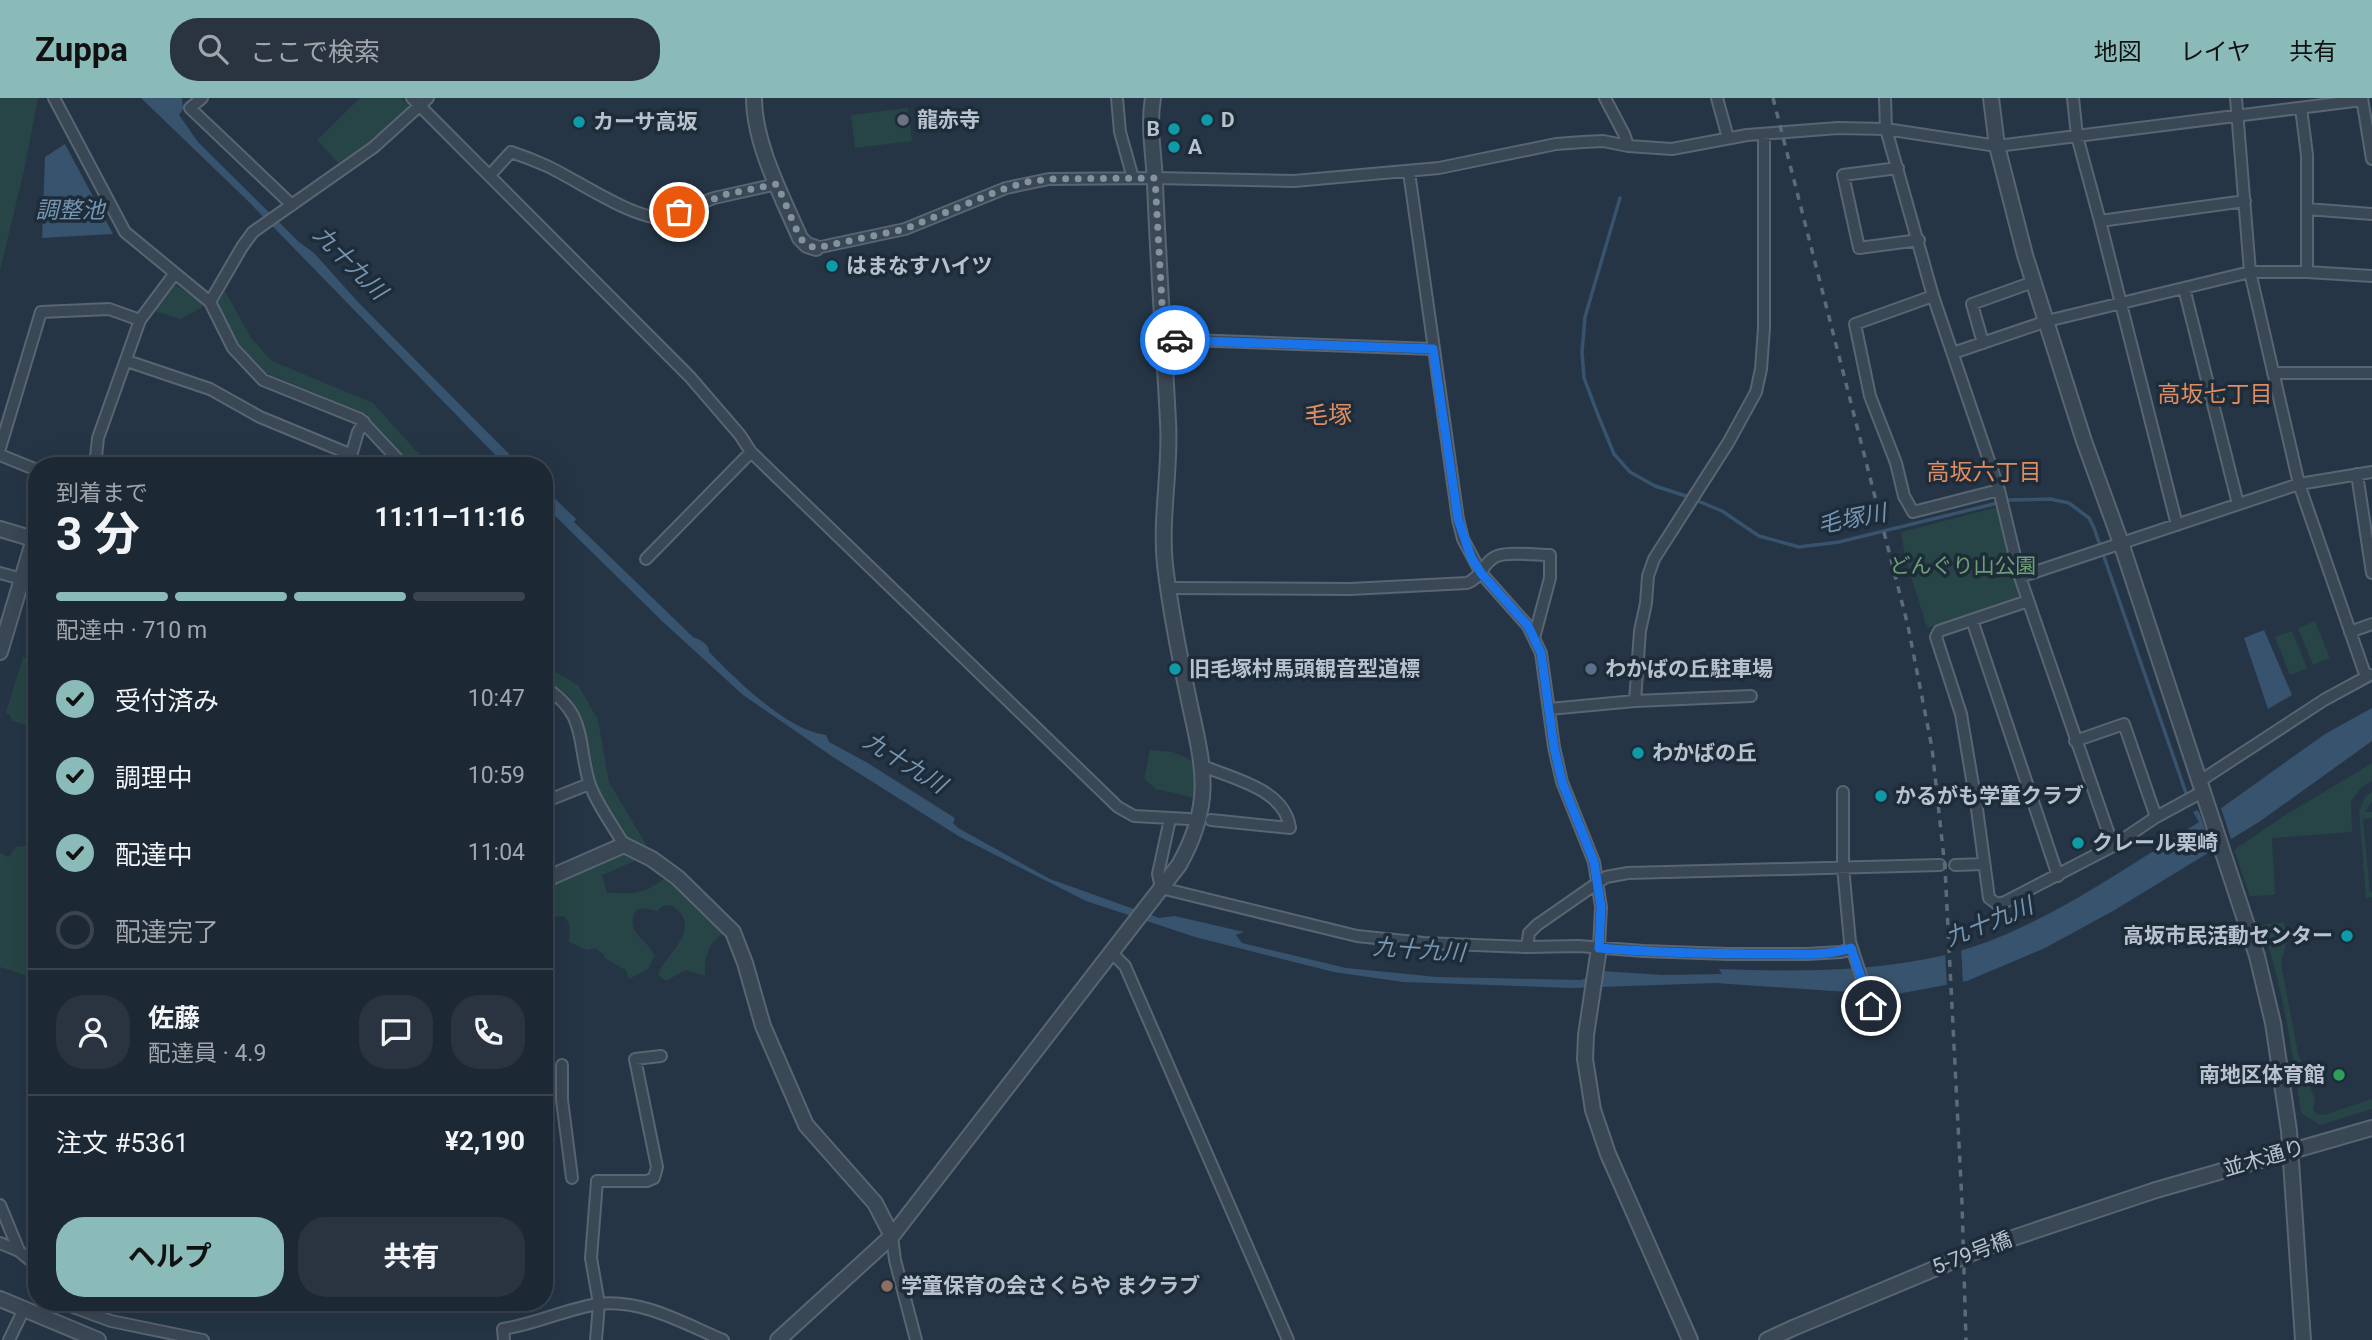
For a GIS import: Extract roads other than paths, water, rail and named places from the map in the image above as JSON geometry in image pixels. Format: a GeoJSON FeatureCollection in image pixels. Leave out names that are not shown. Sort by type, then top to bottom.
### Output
{"type":"FeatureCollection","features":[{"type":"Feature","properties":{"kind":"street"},"geometry":{"type":"LineString","coordinates":[[54,98],[125,232],[210,302],[233,348],[256,375],[364,422],[396,457]]}},
{"type":"Feature","properties":{"kind":"street"},"geometry":{"type":"LineString","coordinates":[[202,98],[190,108],[290,206]]}},
{"type":"Feature","properties":{"kind":"street"},"geometry":{"type":"LineString","coordinates":[[754,98],[764,150],[777,184],[800,238],[807,245],[816,248],[905,229],[1006,188],[1049,179],[1294,181],[1409,172],[1556,144],[1603,141],[1672,149],[1728,138],[1838,128],[1886,129],[1997,146],[2365,100],[2372,159]]}},
{"type":"Feature","properties":{"kind":"street"},"geometry":{"type":"LineString","coordinates":[[1117,98],[1120,132],[1133,178]]}},
{"type":"Feature","properties":{"kind":"street"},"geometry":{"type":"LineString","coordinates":[[778,1340],[892,1236],[1159,890],[1187,851],[1198,822],[1203,766],[1165,562],[1169,426],[1155,178],[1150,135],[1153,98]]}},
{"type":"Feature","properties":{"kind":"street"},"geometry":{"type":"LineString","coordinates":[[1605,98],[1625,134],[1628,146]]}},
{"type":"Feature","properties":{"kind":"street"},"geometry":{"type":"LineString","coordinates":[[1717,98],[1728,138]]}},
{"type":"Feature","properties":{"kind":"street"},"geometry":{"type":"LineString","coordinates":[[1885,98],[1886,129],[1933,296],[1999,490],[2028,601],[2113,846]]}},
{"type":"Feature","properties":{"kind":"street"},"geometry":{"type":"LineString","coordinates":[[1991,98],[1997,146],[2007,192],[2033,282],[2257,956],[2282,1080],[2290,1150],[2303,1340]]}},
{"type":"Feature","properties":{"kind":"street"},"geometry":{"type":"LineString","coordinates":[[2073,98],[2077,136],[2177,525]]}},
{"type":"Feature","properties":{"kind":"street"},"geometry":{"type":"LineString","coordinates":[[2028,601],[1939,631],[1936,637],[1961,714],[1976,796],[1989,898],[1997,904],[2058,876],[2113,846],[2156,817],[2204,791],[2324,700],[2369,675],[2350,632],[2299,484],[2273,373],[2250,272],[2236,98]]}},
{"type":"Feature","properties":{"kind":"street"},"geometry":{"type":"LineString","coordinates":[[210,302],[246,241],[261,227],[374,147],[420,101],[690,376],[751,452],[1118,807],[1134,816],[1189,819]]}},
{"type":"Feature","properties":{"kind":"street"},"geometry":{"type":"LineString","coordinates":[[2301,108],[2307,155],[2307,272]]}},
{"type":"Feature","properties":{"kind":"street"},"geometry":{"type":"LineString","coordinates":[[1635,701],[1640,631],[1648,576],[1654,559],[1728,443],[1756,392],[1761,369],[1764,328],[1764,135]]}},
{"type":"Feature","properties":{"kind":"street"},"geometry":{"type":"LineString","coordinates":[[490,175],[512,152],[654,218],[663,218],[727,194],[777,184]]}},
{"type":"Feature","properties":{"kind":"street"},"geometry":{"type":"LineString","coordinates":[[1898,168],[1843,175],[1859,248],[1919,240]]}},
{"type":"Feature","properties":{"kind":"street"},"geometry":{"type":"LineString","coordinates":[[1409,172],[1458,519],[1464,539],[1481,573],[1528,626],[1541,653],[1562,782],[1594,862],[1601,929],[1585,1059],[1593,1111],[1608,1154],[1690,1340]]}},
{"type":"Feature","properties":{"kind":"street"},"geometry":{"type":"LineString","coordinates":[[2100,221],[2245,201]]}},
{"type":"Feature","properties":{"kind":"street"},"geometry":{"type":"LineString","coordinates":[[2307,209],[2372,215]]}},
{"type":"Feature","properties":{"kind":"street"},"geometry":{"type":"LineString","coordinates":[[1953,353],[2047,321],[2250,272],[2372,276]]}},
{"type":"Feature","properties":{"kind":"street"},"geometry":{"type":"LineString","coordinates":[[96,457],[99,438],[140,320],[175,273]]}},
{"type":"Feature","properties":{"kind":"street"},"geometry":{"type":"LineString","coordinates":[[1983,342],[1972,304],[2033,282]]}},
{"type":"Feature","properties":{"kind":"street"},"geometry":{"type":"LineString","coordinates":[[2184,288],[2238,504]]}},
{"type":"Feature","properties":{"kind":"street"},"geometry":{"type":"LineString","coordinates":[[1933,296],[1855,324],[1871,396],[1896,463],[1904,496],[1913,512],[1999,490]]}},
{"type":"Feature","properties":{"kind":"street"},"geometry":{"type":"LineString","coordinates":[[0,448],[41,312],[109,309],[140,320]]}},
{"type":"Feature","properties":{"kind":"street"},"geometry":{"type":"LineString","coordinates":[[1164,339],[1433,349]]}},
{"type":"Feature","properties":{"kind":"street"},"geometry":{"type":"LineString","coordinates":[[127,361],[210,388],[260,417],[344,457]]}},
{"type":"Feature","properties":{"kind":"street"},"geometry":{"type":"LineString","coordinates":[[2273,373],[2372,373]]}},
{"type":"Feature","properties":{"kind":"street"},"geometry":{"type":"LineString","coordinates":[[351,457],[358,432],[364,422]]}},
{"type":"Feature","properties":{"kind":"street"},"geometry":{"type":"LineString","coordinates":[[646,559],[751,452]]}},
{"type":"Feature","properties":{"kind":"street"},"geometry":{"type":"LineString","coordinates":[[0,455],[28,466]]}},
{"type":"Feature","properties":{"kind":"street"},"geometry":{"type":"LineString","coordinates":[[2021,577],[2299,484],[2372,472]]}},
{"type":"Feature","properties":{"kind":"street"},"geometry":{"type":"LineString","coordinates":[[2357,474],[2372,573]]}},
{"type":"Feature","properties":{"kind":"street"},"geometry":{"type":"LineString","coordinates":[[0,528],[28,538]]}},
{"type":"Feature","properties":{"kind":"street"},"geometry":{"type":"LineString","coordinates":[[1168,588],[1290,590],[1467,583],[1475,580],[1493,557],[1550,555],[1550,578],[1534,638]]}},
{"type":"Feature","properties":{"kind":"street"},"geometry":{"type":"LineString","coordinates":[[1,643],[28,561]]}},
{"type":"Feature","properties":{"kind":"street"},"geometry":{"type":"LineString","coordinates":[[0,572],[22,579]]}},
{"type":"Feature","properties":{"kind":"street"},"geometry":{"type":"LineString","coordinates":[[1972,620],[2058,876]]}},
{"type":"Feature","properties":{"kind":"street"},"geometry":{"type":"LineString","coordinates":[[2350,632],[2372,624]]}},
{"type":"Feature","properties":{"kind":"street"},"geometry":{"type":"LineString","coordinates":[[553,693],[564,700],[578,726],[589,784],[624,845],[652,859],[678,878],[733,932],[763,1026],[806,1125],[875,1203],[892,1236],[895,1260],[916,1340]]}},
{"type":"Feature","properties":{"kind":"street"},"geometry":{"type":"LineString","coordinates":[[1549,709],[1635,701],[1751,696]]}},
{"type":"Feature","properties":{"kind":"street"},"geometry":{"type":"LineString","coordinates":[[2075,741],[2124,724],[2156,817]]}},
{"type":"Feature","properties":{"kind":"street"},"geometry":{"type":"LineString","coordinates":[[1203,766],[1264,792],[1285,810],[1290,828],[1211,820]]}},
{"type":"Feature","properties":{"kind":"street"},"geometry":{"type":"LineString","coordinates":[[553,798],[589,784]]}},
{"type":"Feature","properties":{"kind":"street"},"geometry":{"type":"LineString","coordinates":[[1843,792],[1843,867],[1852,951],[1870,1004]]}},
{"type":"Feature","properties":{"kind":"street"},"geometry":{"type":"LineString","coordinates":[[1159,890],[1158,874],[1170,819]]}},
{"type":"Feature","properties":{"kind":"street"},"geometry":{"type":"LineString","coordinates":[[553,876],[624,845]]}},
{"type":"Feature","properties":{"kind":"street"},"geometry":{"type":"LineString","coordinates":[[1955,865],[1983,864]]}},
{"type":"Feature","properties":{"kind":"street"},"geometry":{"type":"LineString","coordinates":[[1527,947],[1529,933],[1537,925],[1606,877],[1628,873],[1940,865]]}},
{"type":"Feature","properties":{"kind":"street"},"geometry":{"type":"LineString","coordinates":[[1159,890],[1357,936],[1424,943],[1579,946],[1729,954],[1852,951]]}},
{"type":"Feature","properties":{"kind":"street"},"geometry":{"type":"LineString","coordinates":[[1111,951],[1125,966],[1288,1340]]}},
{"type":"Feature","properties":{"kind":"street"},"geometry":{"type":"LineString","coordinates":[[596,1340],[599,1304],[591,1258],[597,1181],[647,1181],[654,1178],[657,1167],[635,1059],[661,1056]]}},
{"type":"Feature","properties":{"kind":"street"},"geometry":{"type":"LineString","coordinates":[[562,1065],[562,1100],[572,1178]]}},
{"type":"Feature","properties":{"kind":"street","name":"並木通り"},"geometry":{"type":"LineString","coordinates":[[2156,1189],[2372,1128]]}},
{"type":"Feature","properties":{"kind":"street","name":"5-79号橋"},"geometry":{"type":"LineString","coordinates":[[1766,1340],[1989,1246],[2156,1189]]}},
{"type":"Feature","properties":{"kind":"street"},"geometry":{"type":"LineString","coordinates":[[0,1205],[19,1251]]}},
{"type":"Feature","properties":{"kind":"street"},"geometry":{"type":"LineString","coordinates":[[0,1243],[19,1251],[28,1258]]}},
{"type":"Feature","properties":{"kind":"street"},"geometry":{"type":"LineString","coordinates":[[0,1299],[28,1311]]}},
{"type":"Feature","properties":{"kind":"street"},"geometry":{"type":"LineString","coordinates":[[503,1340],[503,1329],[599,1304],[636,1306],[723,1340]]}},
{"type":"Feature","properties":{"kind":"street"},"geometry":{"type":"LineString","coordinates":[[9,1340],[24,1309]]}},
{"type":"Feature","properties":{"kind":"street"},"geometry":{"type":"LineString","coordinates":[[29,1311],[98,1340]]}},
{"type":"Feature","properties":{"kind":"street"},"geometry":{"type":"LineString","coordinates":[[55,1322],[59,1311]]}},
{"type":"Feature","properties":{"kind":"street"},"geometry":{"type":"LineString","coordinates":[[85,1311],[111,1321],[203,1340]]}},
{"type":"Feature","properties":{"kind":"water"},"geometry":{"type":"Polygon","coordinates":[[[141,98],[182,98],[183,109],[179,115],[198,142],[299,242],[314,253],[358,302],[512,457],[497,457],[249,202],[141,98]]]}},
{"type":"Feature","properties":{"kind":"water","name":"調整池"},"geometry":{"type":"Polygon","coordinates":[[[65,144],[113,234],[42,238],[45,157],[65,144]]]}},
{"type":"Feature","properties":{"kind":"water"},"geometry":{"type":"Polygon","coordinates":[[[553,497],[576,519],[574,522],[693,637],[706,644],[709,652],[763,702],[795,724],[826,735],[829,742],[955,818],[953,823],[958,828],[1050,879],[1159,918],[1175,916],[1244,932],[1236,935],[1242,943],[1346,968],[1437,977],[1581,980],[1602,971],[1663,975],[1722,974],[1719,969],[1820,970],[1889,965],[1955,952],[2015,930],[2069,903],[2199,822],[2193,812],[2197,810],[2206,819],[2325,734],[2372,708],[2372,741],[2259,822],[2113,911],[2045,948],[1967,981],[1892,995],[1715,983],[1572,988],[1403,982],[1334,972],[1195,937],[1086,901],[960,837],[833,757],[743,695],[663,622],[553,514],[553,497]]]}},
{"type":"Feature","properties":{"kind":"water"},"geometry":{"type":"Polygon","coordinates":[[[2264,630],[2292,695],[2268,709],[2244,638],[2264,630]]]}},
{"type":"Feature","properties":{"kind":"waterway","name":"毛塚川"},"geometry":{"type":"LineString","coordinates":[[1620,198],[1585,317],[1582,352],[1584,378],[1598,415],[1614,454],[1630,472],[1655,486],[1722,511],[1759,536],[1799,547],[1839,542],[2010,500],[2050,499],[2069,503],[2089,518],[2094,528],[2186,793]]}},
{"type":"Feature","properties":{"kind":"railway"},"geometry":{"type":"LineString","coordinates":[[1773,98],[1908,626],[1932,748],[1945,868],[1966,1340]]}},
{"type":"Feature","properties":{"kind":"place","name":"龍赤寺"},"geometry":{"type":"Point","coordinates":[903,120]}},
{"type":"Feature","properties":{"kind":"place","name":"D"},"geometry":{"type":"Point","coordinates":[1207,120]}},
{"type":"Feature","properties":{"kind":"place","name":"カーサ高坂"},"geometry":{"type":"Point","coordinates":[579,122]}},
{"type":"Feature","properties":{"kind":"place","name":"B"},"geometry":{"type":"Point","coordinates":[1174,129]}},
{"type":"Feature","properties":{"kind":"place","name":"A"},"geometry":{"type":"Point","coordinates":[1174,147]}},
{"type":"Feature","properties":{"kind":"place","name":"はまなすハイツ"},"geometry":{"type":"Point","coordinates":[832,266]}},
{"type":"Feature","properties":{"kind":"place","name":"旧毛塚村馬頭観音型道標"},"geometry":{"type":"Point","coordinates":[1175,669]}},
{"type":"Feature","properties":{"kind":"place","name":"わかばの丘駐車場"},"geometry":{"type":"Point","coordinates":[1591,669]}},
{"type":"Feature","properties":{"kind":"place","name":"わかばの丘"},"geometry":{"type":"Point","coordinates":[1638,753]}},
{"type":"Feature","properties":{"kind":"place","name":"かるがも学童クラブ"},"geometry":{"type":"Point","coordinates":[1881,796]}},
{"type":"Feature","properties":{"kind":"place","name":"クレール栗崎"},"geometry":{"type":"Point","coordinates":[2078,843]}},
{"type":"Feature","properties":{"kind":"place","name":"高坂市民活動センター"},"geometry":{"type":"Point","coordinates":[2347,936]}},
{"type":"Feature","properties":{"kind":"place","name":"南地区体育館"},"geometry":{"type":"Point","coordinates":[2339,1075]}},
{"type":"Feature","properties":{"kind":"place","name":"学童保育の会さくらや まクラブ"},"geometry":{"type":"Point","coordinates":[887,1286]}},
{"type":"Feature","properties":{"kind":"district","name":"高坂七丁目"},"geometry":{"type":"Point","coordinates":[2215,394]}},
{"type":"Feature","properties":{"kind":"district","name":"毛塚"},"geometry":{"type":"Point","coordinates":[1328,415]}},
{"type":"Feature","properties":{"kind":"district","name":"高坂六丁目"},"geometry":{"type":"Point","coordinates":[1984,472]}},
{"type":"Feature","properties":{"kind":"water label","name":"九十九川"},"geometry":{"type":"Point","coordinates":[350,263]}},
{"type":"Feature","properties":{"kind":"water label","name":"九十九川"},"geometry":{"type":"Point","coordinates":[905,763]}},
{"type":"Feature","properties":{"kind":"water label","name":"九十九川"},"geometry":{"type":"Point","coordinates":[1989,922]}},
{"type":"Feature","properties":{"kind":"water label","name":"九十九川"},"geometry":{"type":"Point","coordinates":[1419,950]}},
{"type":"Feature","properties":{"kind":"park label","name":"どんぐり山公園"},"geometry":{"type":"Point","coordinates":[1963,566]}}]}
